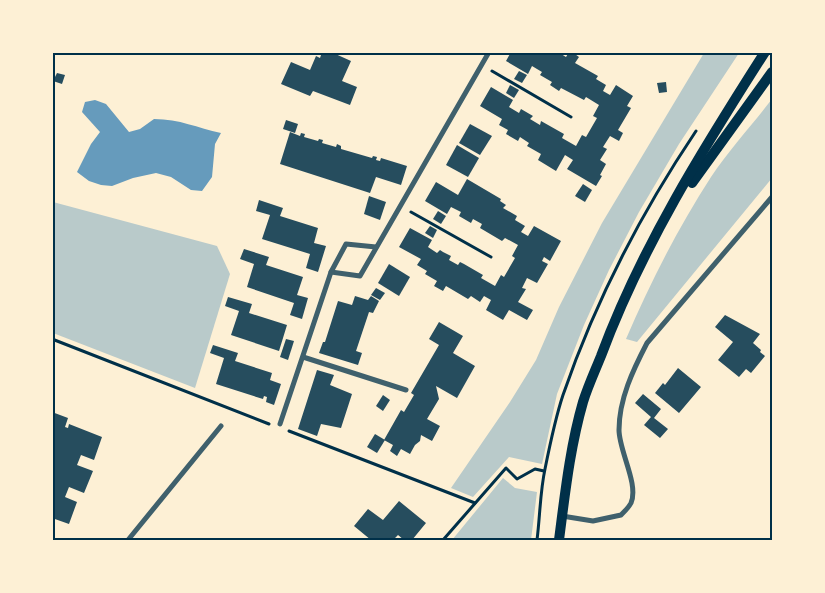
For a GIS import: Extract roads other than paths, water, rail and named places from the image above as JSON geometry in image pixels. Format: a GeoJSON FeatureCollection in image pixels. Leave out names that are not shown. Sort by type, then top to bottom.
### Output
{"type":"FeatureCollection","features":[{"type":"Feature","properties":{"kind":"main road"},"geometry":{"type":"LineString","coordinates":[[559,540],[570,459],[584,402],[608,334],[632,280],[661,226],[714,131],[765,52]]}},
{"type":"Feature","properties":{"kind":"main road"},"geometry":{"type":"LineString","coordinates":[[661,226],[772,72]]}},
{"type":"Feature","properties":{"kind":"street"},"geometry":{"type":"LineString","coordinates":[[331,272],[360,276],[489,52]]}},
{"type":"Feature","properties":{"kind":"street"},"geometry":{"type":"LineString","coordinates":[[562,516],[593,521],[603,519],[621,515],[631,502],[632,487],[619,432],[621,404],[634,369],[647,343],[772,197]]}},
{"type":"Feature","properties":{"kind":"street"},"geometry":{"type":"LineString","coordinates":[[280,424],[331,272],[346,244],[376,247]]}},
{"type":"Feature","properties":{"kind":"street"},"geometry":{"type":"LineString","coordinates":[[303,357],[406,390]]}},
{"type":"Feature","properties":{"kind":"street"},"geometry":{"type":"LineString","coordinates":[[128,540],[221,426]]}},
{"type":"Feature","properties":{"kind":"water"},"geometry":{"type":"Polygon","coordinates":[[[95,100],[106,104],[129,132],[140,129],[154,119],[163,119],[221,133],[215,144],[212,177],[202,191],[191,190],[171,177],[156,173],[133,178],[112,186],[89,181],[77,172],[91,144],[100,132],[82,112],[85,102],[95,100]]]}}]}
